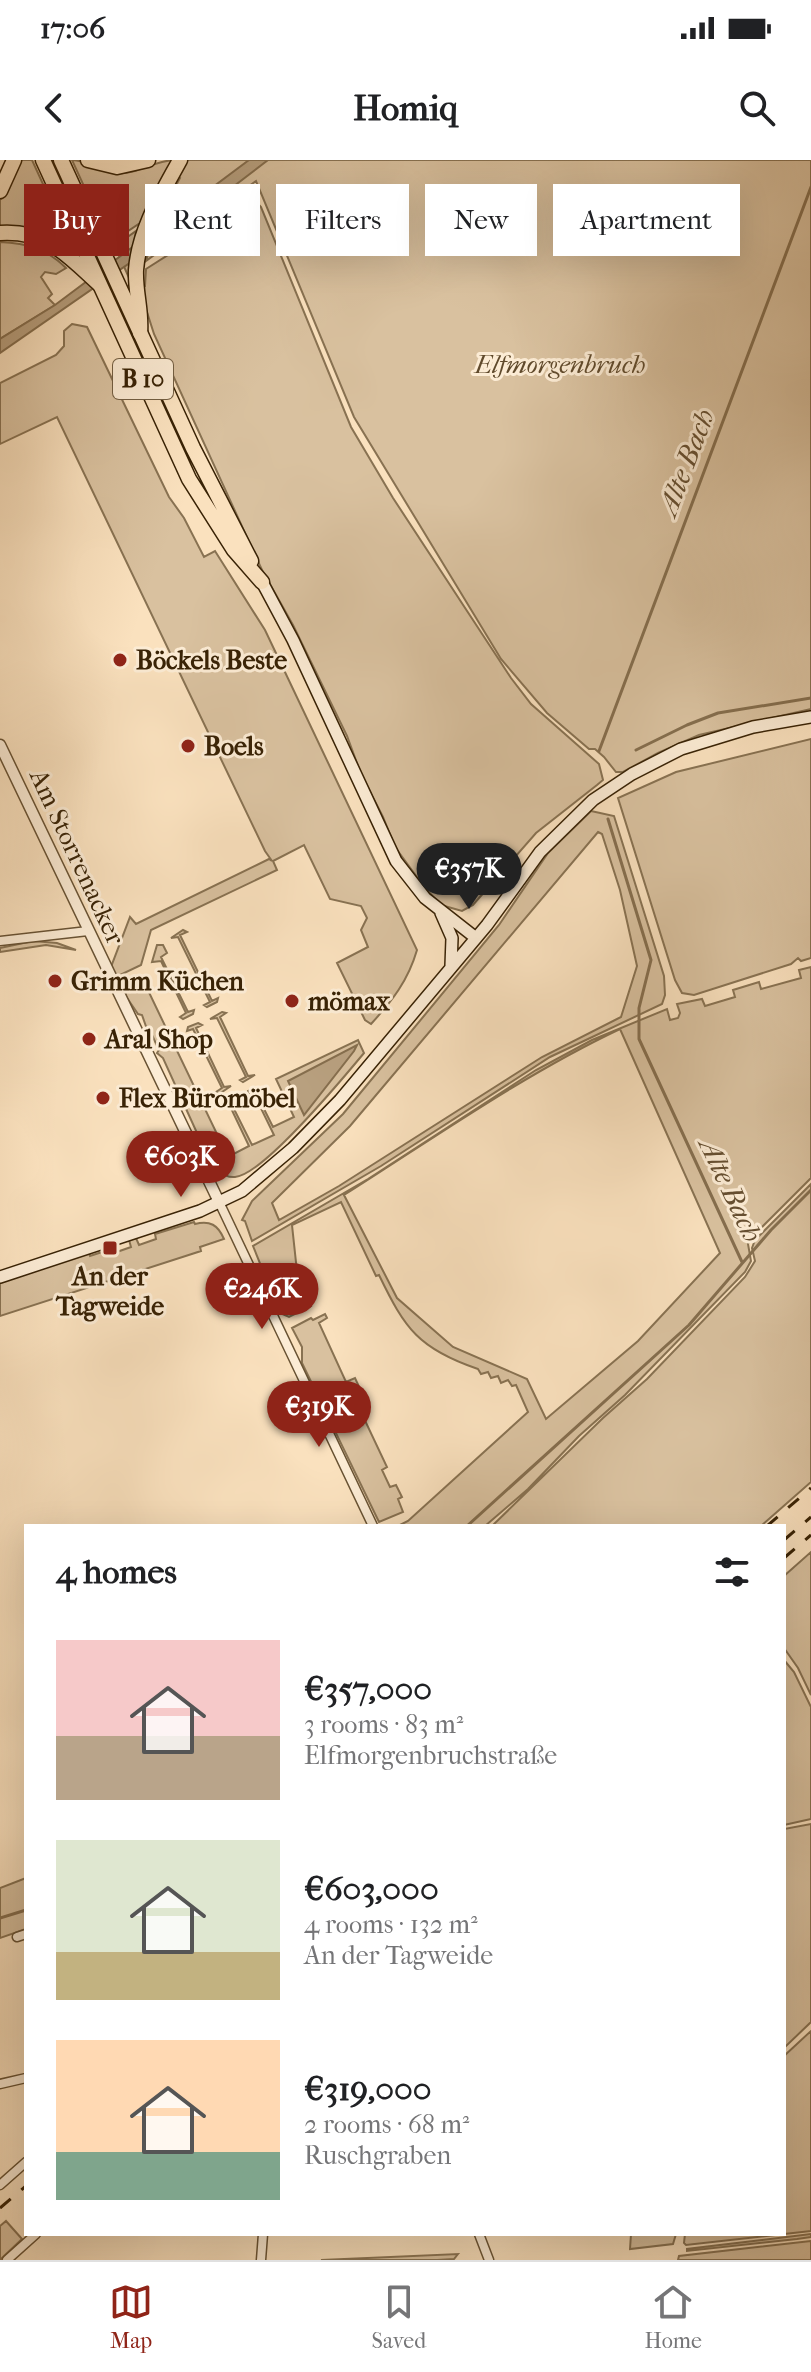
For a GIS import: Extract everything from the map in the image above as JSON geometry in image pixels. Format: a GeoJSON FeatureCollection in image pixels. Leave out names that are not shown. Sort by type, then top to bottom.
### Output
{"type":"FeatureCollection","features":[{"type":"Feature","properties":{"kind":"highway"},"geometry":{"type":"LineString","coordinates":[[0,191],[14,160]]}},
{"type":"Feature","properties":{"kind":"highway"},"geometry":{"type":"LineString","coordinates":[[43,160],[81,259]]}},
{"type":"Feature","properties":{"kind":"highway","name":"B 10"},"geometry":{"type":"LineString","coordinates":[[61,160],[208,478],[262,582]]}},
{"type":"Feature","properties":{"kind":"highway"},"geometry":{"type":"LineString","coordinates":[[88,160],[117,167],[148,160]]}},
{"type":"Feature","properties":{"kind":"highway"},"geometry":{"type":"LineString","coordinates":[[140,333],[142,311],[137,282],[141,242],[180,160]]}},
{"type":"Feature","properties":{"kind":"highway"},"geometry":{"type":"LineString","coordinates":[[0,233],[37,236],[81,259]]}},
{"type":"Feature","properties":{"kind":"highway","name":"B 10"},"geometry":{"type":"LineString","coordinates":[[81,259],[99,284],[178,455],[211,515],[234,550],[262,582]]}},
{"type":"Feature","properties":{"kind":"main road"},"geometry":{"type":"LineString","coordinates":[[262,582],[293,640],[390,851],[413,886],[476,938]]}},
{"type":"Feature","properties":{"kind":"main road"},"geometry":{"type":"LineString","coordinates":[[0,1277],[220,1204],[253,1183],[324,1118],[476,938],[551,840],[585,807],[656,760],[706,739],[811,717]]}},
{"type":"Feature","properties":{"kind":"main road"},"geometry":{"type":"LineString","coordinates":[[441,912],[452,938],[451,967]]}},
{"type":"Feature","properties":{"kind":"street","name":"Am Storrenacker"},"geometry":{"type":"LineString","coordinates":[[0,745],[220,1204]]}},
{"type":"Feature","properties":{"kind":"street"},"geometry":{"type":"LineString","coordinates":[[0,941],[88,931]]}},
{"type":"Feature","properties":{"kind":"street"},"geometry":{"type":"LineString","coordinates":[[220,1204],[372,1524]]}},
{"type":"Feature","properties":{"kind":"street"},"geometry":{"type":"LineString","coordinates":[[0,2084],[24,2078]]}},
{"type":"Feature","properties":{"kind":"street"},"geometry":{"type":"LineString","coordinates":[[0,2185],[24,2164]]}},
{"type":"Feature","properties":{"kind":"street"},"geometry":{"type":"LineString","coordinates":[[7,2260],[34,2236]]}},
{"type":"Feature","properties":{"kind":"street"},"geometry":{"type":"LineString","coordinates":[[261,2260],[263,2236]]}},
{"type":"Feature","properties":{"kind":"street"},"geometry":{"type":"LineString","coordinates":[[480,2236],[489,2260]]}},
{"type":"Feature","properties":{"kind":"green space"},"geometry":{"type":"Polygon","coordinates":[[[18,160],[32,160],[43,184],[24,184],[24,234],[0,227],[0,200],[13,179],[18,160]]]}},
{"type":"Feature","properties":{"kind":"green space"},"geometry":{"type":"Polygon","coordinates":[[[72,160],[125,173],[175,160],[162,184],[145,184],[145,212],[140,223],[129,230],[129,184],[83,184],[72,160]]]}},
{"type":"Feature","properties":{"kind":"green space","name":"Elfmorgenbruch"},"geometry":{"type":"Polygon","coordinates":[[[187,160],[811,160],[811,709],[699,735],[623,772],[616,772],[595,749],[589,749],[547,713],[501,659],[354,417],[287,256],[409,256],[409,184],[276,184],[276,229],[260,184],[256,181],[252,184],[177,184],[187,160]]]}},
{"type":"Feature","properties":{"kind":"green space"},"geometry":{"type":"Polygon","coordinates":[[[261,207],[276,244],[276,256],[281,256],[351,427],[393,498],[531,704],[599,764],[603,780],[536,833],[473,905],[462,911],[441,905],[395,847],[347,736],[293,625],[262,570],[154,334],[143,287],[146,269],[166,256],[260,256],[261,207]]]}},
{"type":"Feature","properties":{"kind":"green space"},"geometry":{"type":"Polygon","coordinates":[[[136,231],[129,278],[119,256],[129,256],[129,236],[136,231]]]}},
{"type":"Feature","properties":{"kind":"green space"},"geometry":{"type":"Polygon","coordinates":[[[0,242],[24,245],[24,256],[51,256],[66,268],[56,274],[45,272],[41,277],[52,294],[48,298],[55,305],[0,339],[0,242]]]}},
{"type":"Feature","properties":{"kind":"green space"},"geometry":{"type":"Polygon","coordinates":[[[72,324],[87,327],[169,497],[204,557],[215,551],[265,630],[417,950],[398,990],[371,1024],[365,1020],[337,963],[368,947],[361,930],[367,918],[361,906],[330,899],[304,845],[273,861],[277,870],[151,930],[141,965],[116,977],[111,967],[130,917],[136,924],[269,859],[272,861],[57,417],[0,444],[0,383],[56,355],[64,346],[64,331],[72,324]]]}},
{"type":"Feature","properties":{"kind":"green space"},"geometry":{"type":"Polygon","coordinates":[[[811,739],[811,958],[801,961],[798,958],[791,964],[694,995],[682,993],[675,980],[618,798],[676,772],[811,739]]]}},
{"type":"Feature","properties":{"kind":"green space"},"geometry":{"type":"Polygon","coordinates":[[[591,811],[614,816],[664,976],[662,1004],[550,1057],[381,1166],[252,1241],[242,1220],[252,1201],[343,1114],[499,925],[548,853],[591,811]],[[598,832],[350,1126],[272,1203],[279,1220],[339,1186],[542,1057],[621,1017],[637,966],[620,890],[602,834],[598,832]]]}},
{"type":"Feature","properties":{"kind":"green space"},"geometry":{"type":"Polygon","coordinates":[[[183,930],[187,932],[180,935],[212,1001],[218,998],[217,1002],[207,1007],[204,1005],[210,1002],[178,937],[171,938],[183,930]]]}},
{"type":"Feature","properties":{"kind":"green space"},"geometry":{"type":"Polygon","coordinates":[[[33,941],[57,943],[76,950],[46,945],[0,952],[0,948],[33,941]]]}},
{"type":"Feature","properties":{"kind":"green space"},"geometry":{"type":"Polygon","coordinates":[[[157,945],[163,945],[167,953],[161,957],[188,1012],[194,1010],[193,1014],[183,1019],[180,1017],[186,1013],[161,961],[152,962],[157,945]]]}},
{"type":"Feature","properties":{"kind":"green space"},"geometry":{"type":"Polygon","coordinates":[[[811,967],[811,1178],[751,1238],[748,1244],[751,1261],[745,1272],[625,1395],[487,1524],[402,1524],[528,1412],[516,1385],[512,1386],[508,1380],[501,1383],[498,1376],[491,1378],[488,1372],[481,1374],[478,1369],[441,1353],[416,1335],[397,1310],[379,1275],[376,1276],[341,1202],[292,1225],[298,1281],[311,1306],[289,1317],[280,1313],[253,1246],[368,1179],[536,1070],[592,1040],[667,1009],[670,1020],[678,1018],[677,1004],[702,999],[705,1006],[735,997],[733,990],[759,982],[761,989],[801,978],[799,970],[811,967]],[[620,1029],[514,1087],[344,1195],[397,1298],[453,1347],[527,1379],[546,1419],[638,1341],[720,1253],[620,1029]]]}},
{"type":"Feature","properties":{"kind":"green space"},"geometry":{"type":"Polygon","coordinates":[[[148,977],[150,979],[144,982],[228,1157],[249,1146],[229,1104],[223,1106],[224,1102],[237,1098],[231,1103],[252,1145],[274,1135],[253,1092],[247,1095],[248,1091],[261,1088],[255,1091],[273,1127],[294,1117],[276,1079],[358,1040],[364,1053],[302,1123],[264,1160],[248,1172],[235,1177],[226,1176],[207,1155],[142,1015],[138,1014],[125,995],[129,985],[148,977]]]}},
{"type":"Feature","properties":{"kind":"green space"},"geometry":{"type":"Polygon","coordinates":[[[226,1013],[220,1017],[248,1076],[255,1075],[243,1082],[240,1080],[246,1077],[217,1018],[210,1019],[226,1013]]]}},
{"type":"Feature","properties":{"kind":"green space"},"geometry":{"type":"Polygon","coordinates":[[[198,1023],[202,1025],[196,1028],[224,1087],[231,1086],[219,1094],[216,1092],[222,1088],[193,1029],[187,1031],[188,1027],[198,1023]]]}},
{"type":"Feature","properties":{"kind":"green space"},"geometry":{"type":"Polygon","coordinates":[[[811,1184],[811,1482],[763,1524],[494,1524],[647,1379],[745,1277],[755,1261],[752,1248],[755,1240],[811,1184]]]}},
{"type":"Feature","properties":{"kind":"green space"},"geometry":{"type":"Polygon","coordinates":[[[194,1222],[213,1225],[224,1239],[200,1247],[201,1251],[0,1316],[0,1282],[89,1253],[90,1256],[108,1250],[107,1247],[111,1246],[114,1253],[131,1247],[129,1240],[136,1238],[139,1245],[156,1239],[155,1234],[194,1222]]]}},
{"type":"Feature","properties":{"kind":"green space"},"geometry":{"type":"Polygon","coordinates":[[[325,1314],[327,1318],[319,1323],[346,1382],[355,1378],[368,1406],[360,1410],[387,1467],[382,1470],[390,1487],[396,1485],[402,1497],[398,1499],[403,1512],[379,1522],[302,1363],[302,1347],[292,1328],[325,1314]]]}},
{"type":"Feature","properties":{"kind":"green space"},"geometry":{"type":"Polygon","coordinates":[[[811,1552],[811,1695],[786,1651],[786,1574],[811,1552]]]}},
{"type":"Feature","properties":{"kind":"green space"},"geometry":{"type":"Polygon","coordinates":[[[786,1662],[811,1707],[811,1819],[786,1825],[786,1662]]]}},
{"type":"Feature","properties":{"kind":"green space"},"geometry":{"type":"Polygon","coordinates":[[[811,1824],[811,2022],[786,2046],[786,1829],[811,1824]]]}},
{"type":"Feature","properties":{"kind":"green space"},"geometry":{"type":"Polygon","coordinates":[[[24,1879],[24,1930],[0,1938],[0,1888],[24,1879]]]}},
{"type":"Feature","properties":{"kind":"green space"},"geometry":{"type":"Polygon","coordinates":[[[811,2031],[811,2231],[786,2234],[786,2054],[811,2031]]]}},
{"type":"Feature","properties":{"kind":"green space"},"geometry":{"type":"Polygon","coordinates":[[[6,2221],[22,2239],[0,2260],[0,2226],[6,2221]]]}},
{"type":"Feature","properties":{"kind":"green space"},"geometry":{"type":"Polygon","coordinates":[[[811,2234],[811,2237],[797,2239],[687,2251],[687,2249],[811,2234]]]}},
{"type":"Feature","properties":{"kind":"green space"},"geometry":{"type":"Polygon","coordinates":[[[631,2236],[675,2236],[673,2244],[630,2249],[631,2236]]]}},
{"type":"Feature","properties":{"kind":"green space"},"geometry":{"type":"Polygon","coordinates":[[[685,2236],[766,2236],[686,2245],[685,2236]]]}},
{"type":"Feature","properties":{"kind":"green space"},"geometry":{"type":"Polygon","coordinates":[[[811,2241],[811,2260],[678,2260],[679,2256],[811,2241]]]}},
{"type":"Feature","properties":{"kind":"green space"},"geometry":{"type":"Polygon","coordinates":[[[458,2254],[454,2259],[437,2260],[321,2260],[458,2254]]]}},
{"type":"Feature","properties":{"kind":"shaded area"},"geometry":{"type":"Polygon","coordinates":[[[249,160],[268,160],[237,184],[217,184],[249,160]]]}},
{"type":"Feature","properties":{"kind":"shaded area"},"geometry":{"type":"Polygon","coordinates":[[[145,238],[145,252],[0,353],[0,339],[55,305],[121,256],[129,256],[129,250],[145,238]]]}},
{"type":"Feature","properties":{"kind":"shaded area"},"geometry":{"type":"Polygon","coordinates":[[[357,1045],[354,1051],[304,1115],[288,1081],[357,1045]]]}},
{"type":"Feature","properties":{"kind":"waterway","name":"Alte Bach"},"geometry":{"type":"LineString","coordinates":[[599,751],[811,187]]}},
{"type":"Feature","properties":{"kind":"waterway"},"geometry":{"type":"LineString","coordinates":[[636,750],[718,713],[811,698]]}},
{"type":"Feature","properties":{"kind":"waterway","name":"Alte Bach"},"geometry":{"type":"LineString","coordinates":[[608,819],[651,960],[639,1008],[639,1039],[742,1262]]}},
{"type":"Feature","properties":{"kind":"waterway","name":"Alte Bach"},"geometry":{"type":"LineString","coordinates":[[469,1524],[689,1325],[771,1230],[811,1190]]}},
{"type":"Feature","properties":{"kind":"waterway","name":"Alte Bach"},"geometry":{"type":"LineString","coordinates":[[0,1918],[24,1911]]}},
{"type":"Feature","properties":{"kind":"railway"},"geometry":{"type":"LineString","coordinates":[[769,1524],[811,1488]]}},
{"type":"Feature","properties":{"kind":"railway"},"geometry":{"type":"LineString","coordinates":[[786,1538],[811,1517]]}},
{"type":"Feature","properties":{"kind":"railway"},"geometry":{"type":"LineString","coordinates":[[786,1556],[811,1535]]}},
{"type":"Feature","properties":{"kind":"railway"},"geometry":{"type":"LineString","coordinates":[[0,2208],[24,2188]]}},
{"type":"Feature","properties":{"kind":"place","name":"Böckels Beste"},"geometry":{"type":"Point","coordinates":[120,660]}},
{"type":"Feature","properties":{"kind":"place","name":"Boels"},"geometry":{"type":"Point","coordinates":[188,746]}},
{"type":"Feature","properties":{"kind":"place","name":"Grimm Küchen"},"geometry":{"type":"Point","coordinates":[55,981]}},
{"type":"Feature","properties":{"kind":"place","name":"mömax"},"geometry":{"type":"Point","coordinates":[292,1001]}},
{"type":"Feature","properties":{"kind":"place","name":"Aral Shop"},"geometry":{"type":"Point","coordinates":[89,1039]}},
{"type":"Feature","properties":{"kind":"place","name":"Flex Büromöbel"},"geometry":{"type":"Point","coordinates":[103,1098]}},
{"type":"Feature","properties":{"kind":"place","name":"An der Tagweide"},"geometry":{"type":"Point","coordinates":[110,1248]}}]}
